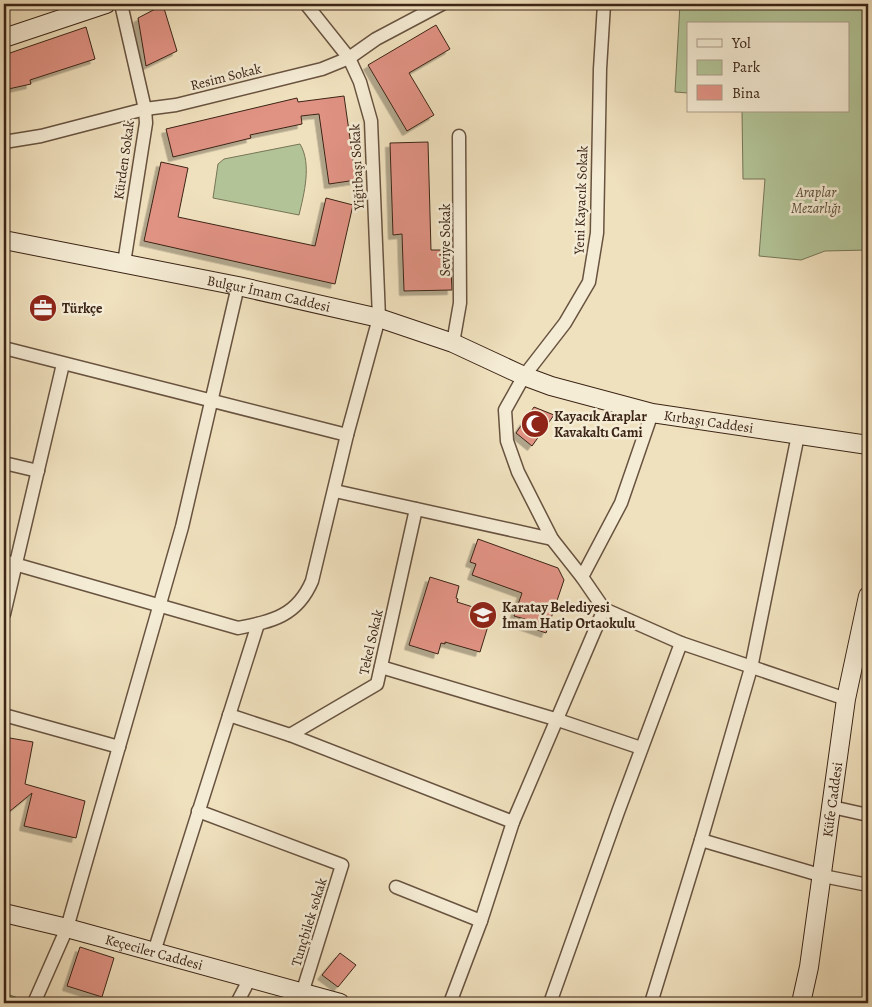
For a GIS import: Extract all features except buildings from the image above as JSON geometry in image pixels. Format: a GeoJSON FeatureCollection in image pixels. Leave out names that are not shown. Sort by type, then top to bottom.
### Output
{"type":"FeatureCollection","features":[{"type":"Feature","properties":{"kind":"street"},"geometry":{"type":"LineString","coordinates":[[4,38],[106,4]]}},
{"type":"Feature","properties":{"kind":"street","name":"Kürden Sokak"},"geometry":{"type":"LineString","coordinates":[[121,4],[145,109],[144,138],[124,263]]}},
{"type":"Feature","properties":{"kind":"street","name":"Yiğitbaşı Sokak"},"geometry":{"type":"LineString","coordinates":[[10,562],[238,628],[273,621],[304,599],[312,581],[347,435],[379,318],[371,121],[360,82],[349,58],[306,4]]}},
{"type":"Feature","properties":{"kind":"street","name":"Resim Sokak"},"geometry":{"type":"LineString","coordinates":[[4,142],[41,136],[145,109],[176,105],[322,69],[349,58],[376,39],[442,4]]}},
{"type":"Feature","properties":{"kind":"street","name":"Yeni Kayacık Sokak"},"geometry":{"type":"LineString","coordinates":[[604,4],[600,70],[597,232],[589,282],[577,304],[524,376],[505,410],[507,442],[518,472],[552,539],[582,577],[604,610]]}},
{"type":"Feature","properties":{"kind":"street","name":"Seviye Sokak"},"geometry":{"type":"LineString","coordinates":[[453,343],[460,303],[459,136]]}},
{"type":"Feature","properties":{"kind":"street","name":"Bulgur İmam Caddesi"},"geometry":{"type":"LineString","coordinates":[[4,240],[238,286],[379,318],[453,343],[524,376]]}},
{"type":"Feature","properties":{"kind":"street"},"geometry":{"type":"LineString","coordinates":[[34,1003],[67,928],[182,527],[238,286]]}},
{"type":"Feature","properties":{"kind":"street"},"geometry":{"type":"LineString","coordinates":[[4,348],[347,435]]}},
{"type":"Feature","properties":{"kind":"street"},"geometry":{"type":"LineString","coordinates":[[4,614],[10,562],[38,470],[63,364]]}},
{"type":"Feature","properties":{"kind":"street","name":"Kırbaşı Caddesi"},"geometry":{"type":"LineString","coordinates":[[524,376],[577,395],[652,413],[868,444]]}},
{"type":"Feature","properties":{"kind":"street"},"geometry":{"type":"LineString","coordinates":[[582,577],[621,503],[652,413]]}},
{"type":"Feature","properties":{"kind":"street"},"geometry":{"type":"LineString","coordinates":[[650,1003],[701,840],[751,668],[798,435]]}},
{"type":"Feature","properties":{"kind":"street"},"geometry":{"type":"LineString","coordinates":[[4,462],[38,470]]}},
{"type":"Feature","properties":{"kind":"street"},"geometry":{"type":"LineString","coordinates":[[335,491],[552,539]]}},
{"type":"Feature","properties":{"kind":"street","name":"Tekel Sokak"},"geometry":{"type":"LineString","coordinates":[[290,735],[377,684],[416,509]]}},
{"type":"Feature","properties":{"kind":"street","name":"Küfe Caddesi"},"geometry":{"type":"LineString","coordinates":[[801,1003],[809,967],[823,876],[846,699],[868,596]]}},
{"type":"Feature","properties":{"kind":"street"},"geometry":{"type":"LineString","coordinates":[[450,1003],[481,921],[513,822],[555,719],[604,610],[681,643],[846,699]]}},
{"type":"Feature","properties":{"kind":"street"},"geometry":{"type":"LineString","coordinates":[[154,952],[258,624]]}},
{"type":"Feature","properties":{"kind":"street"},"geometry":{"type":"LineString","coordinates":[[550,1003],[641,748],[681,643]]}},
{"type":"Feature","properties":{"kind":"street"},"geometry":{"type":"LineString","coordinates":[[381,667],[555,719],[641,748]]}},
{"type":"Feature","properties":{"kind":"street"},"geometry":{"type":"LineString","coordinates":[[4,715],[119,747]]}},
{"type":"Feature","properties":{"kind":"street"},"geometry":{"type":"LineString","coordinates":[[229,715],[290,735],[513,822]]}},
{"type":"Feature","properties":{"kind":"street"},"geometry":{"type":"LineString","coordinates":[[832,807],[868,815]]}},
{"type":"Feature","properties":{"kind":"street","name":"Tunçbilek sokak"},"geometry":{"type":"LineString","coordinates":[[198,811],[342,865],[302,996]]}},
{"type":"Feature","properties":{"kind":"street"},"geometry":{"type":"LineString","coordinates":[[701,840],[823,876],[868,885]]}},
{"type":"Feature","properties":{"kind":"street"},"geometry":{"type":"LineString","coordinates":[[396,887],[481,921]]}},
{"type":"Feature","properties":{"kind":"street","name":"Keçeciler Caddesi"},"geometry":{"type":"LineString","coordinates":[[4,914],[67,928],[302,996],[340,1003]]}},
{"type":"Feature","properties":{"kind":"street"},"geometry":{"type":"LineString","coordinates":[[237,1003],[249,980]]}},
{"type":"Feature","properties":{"kind":"green space","name":"Araplar Mezarlığı"},"geometry":{"type":"Polygon","coordinates":[[[680,4],[868,4],[868,250],[825,251],[801,260],[759,256],[765,179],[743,179],[742,112],[850,112],[850,22],[687,22],[687,93],[675,92],[680,4]]]}},
{"type":"Feature","properties":{"kind":"green space"},"geometry":{"type":"Polygon","coordinates":[[[300,144],[306,161],[306,179],[299,215],[213,198],[218,164],[224,159],[300,144]]]}},
{"type":"Feature","properties":{"kind":"green space"},"geometry":{"type":"Polygon","coordinates":[[[4,993],[21,999],[19,1003],[4,1003],[4,993]]]}},
{"type":"Feature","properties":{"kind":"place","name":"Türkçe"},"geometry":{"type":"Point","coordinates":[43,308]}},
{"type":"Feature","properties":{"kind":"place","name":"Kayacık Araplar Kavakaltı Cami"},"geometry":{"type":"Point","coordinates":[535,424]}},
{"type":"Feature","properties":{"kind":"place","name":"Karatay Belediyesi İmam Hatip Ortaokulu"},"geometry":{"type":"Point","coordinates":[483,615]}}]}
